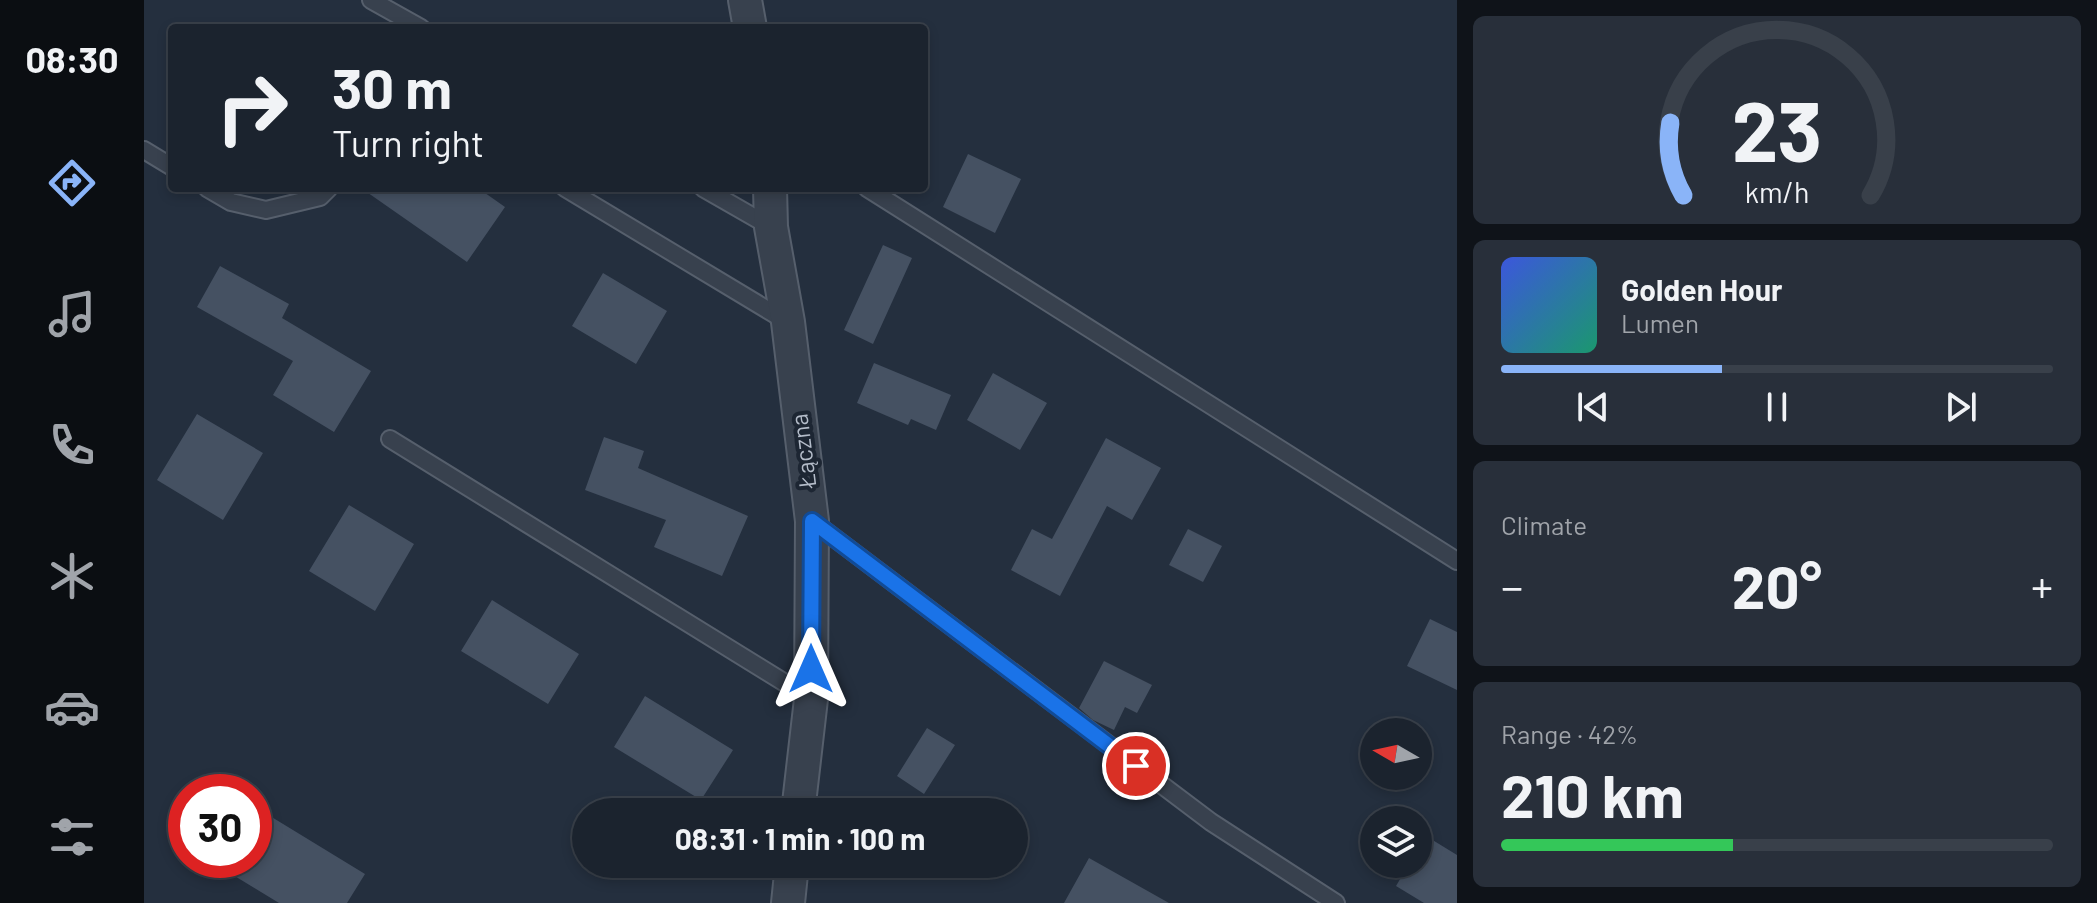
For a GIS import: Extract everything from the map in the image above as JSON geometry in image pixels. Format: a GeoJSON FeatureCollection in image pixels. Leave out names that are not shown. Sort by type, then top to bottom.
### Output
{"type":"FeatureCollection","features":[{"type":"Feature","properties":{"kind":"street"},"geometry":{"type":"LineString","coordinates":[[745,0],[749,24]]}},
{"type":"Feature","properties":{"kind":"street","name":"Łączna"},"geometry":{"type":"LineString","coordinates":[[770,192],[771,227],[788,322],[812,521],[811,699],[800,798]]}},
{"type":"Feature","properties":{"kind":"street"},"geometry":{"type":"LineString","coordinates":[[788,903],[791,878]]}},
{"type":"Feature","properties":{"kind":"lane"},"geometry":{"type":"LineString","coordinates":[[371,0],[414,24]]}},
{"type":"Feature","properties":{"kind":"lane"},"geometry":{"type":"LineString","coordinates":[[144,150],[168,165]]}},
{"type":"Feature","properties":{"kind":"lane"},"geometry":{"type":"LineString","coordinates":[[214,192],[231,202],[266,210],[320,197],[325,192]]}},
{"type":"Feature","properties":{"kind":"lane"},"geometry":{"type":"LineString","coordinates":[[572,192],[788,322]]}},
{"type":"Feature","properties":{"kind":"lane"},"geometry":{"type":"LineString","coordinates":[[710,192],[771,227]]}},
{"type":"Feature","properties":{"kind":"lane"},"geometry":{"type":"LineString","coordinates":[[873,192],[1457,561]]}},
{"type":"Feature","properties":{"kind":"lane"},"geometry":{"type":"LineString","coordinates":[[390,439],[811,699]]}},
{"type":"Feature","properties":{"kind":"lane"},"geometry":{"type":"LineString","coordinates":[[812,521],[1211,822],[1336,903]]}},
{"type":"Feature","properties":{"kind":"building"},"geometry":{"type":"Polygon","coordinates":[[[968,154],[1021,179],[995,233],[943,207],[968,154]]]}},
{"type":"Feature","properties":{"kind":"building"},"geometry":{"type":"Polygon","coordinates":[[[367,192],[484,192],[505,207],[467,262],[367,192]]]}},
{"type":"Feature","properties":{"kind":"building"},"geometry":{"type":"Polygon","coordinates":[[[883,245],[912,258],[873,344],[844,330],[883,245]]]}},
{"type":"Feature","properties":{"kind":"building"},"geometry":{"type":"Polygon","coordinates":[[[220,266],[289,304],[282,318],[371,371],[334,432],[273,395],[293,361],[197,307],[220,266]]]}},
{"type":"Feature","properties":{"kind":"building"},"geometry":{"type":"Polygon","coordinates":[[[603,273],[667,311],[636,364],[572,326],[603,273]]]}},
{"type":"Feature","properties":{"kind":"building"},"geometry":{"type":"Polygon","coordinates":[[[874,363],[951,395],[936,430],[911,419],[908,425],[857,403],[874,363]]]}},
{"type":"Feature","properties":{"kind":"building"},"geometry":{"type":"Polygon","coordinates":[[[993,373],[1047,403],[1020,450],[967,420],[993,373]]]}},
{"type":"Feature","properties":{"kind":"building"},"geometry":{"type":"Polygon","coordinates":[[[197,414],[263,453],[223,520],[157,480],[197,414]]]}},
{"type":"Feature","properties":{"kind":"building"},"geometry":{"type":"Polygon","coordinates":[[[604,437],[644,451],[638,468],[748,516],[722,576],[654,547],[666,520],[585,490],[604,437]]]}},
{"type":"Feature","properties":{"kind":"building"},"geometry":{"type":"Polygon","coordinates":[[[1106,438],[1161,468],[1132,520],[1107,506],[1060,596],[1011,570],[1032,529],[1052,539],[1106,438]]]}},
{"type":"Feature","properties":{"kind":"building"},"geometry":{"type":"Polygon","coordinates":[[[349,505],[414,544],[375,611],[309,571],[349,505]]]}},
{"type":"Feature","properties":{"kind":"building"},"geometry":{"type":"Polygon","coordinates":[[[1188,529],[1222,546],[1203,582],[1169,565],[1188,529]]]}},
{"type":"Feature","properties":{"kind":"building"},"geometry":{"type":"Polygon","coordinates":[[[492,600],[579,654],[548,704],[461,651],[492,600]]]}},
{"type":"Feature","properties":{"kind":"building"},"geometry":{"type":"Polygon","coordinates":[[[1430,619],[1457,632],[1457,690],[1407,666],[1430,619]]]}},
{"type":"Feature","properties":{"kind":"building"},"geometry":{"type":"Polygon","coordinates":[[[1104,661],[1152,685],[1137,713],[1125,707],[1114,730],[1093,720],[1079,708],[1104,661]]]}},
{"type":"Feature","properties":{"kind":"building"},"geometry":{"type":"Polygon","coordinates":[[[645,696],[733,750],[702,798],[698,798],[614,747],[645,696]]]}},
{"type":"Feature","properties":{"kind":"building"},"geometry":{"type":"Polygon","coordinates":[[[927,728],[955,745],[924,794],[897,776],[927,728]]]}},
{"type":"Feature","properties":{"kind":"building"},"geometry":{"type":"Polygon","coordinates":[[[272,817],[365,874],[347,903],[279,903],[238,878],[272,878],[272,817]]]}},
{"type":"Feature","properties":{"kind":"building"},"geometry":{"type":"Polygon","coordinates":[[[1432,840],[1457,855],[1457,903],[1424,903],[1396,886],[1401,878],[1432,878],[1432,840]]]}},
{"type":"Feature","properties":{"kind":"building"},"geometry":{"type":"Polygon","coordinates":[[[1089,858],[1169,903],[1064,903],[1089,858]]]}},
{"type":"Feature","properties":{"kind":"route"},"geometry":{"type":"LineString","coordinates":[[811,669],[812,521],[1136,766]]}}]}
